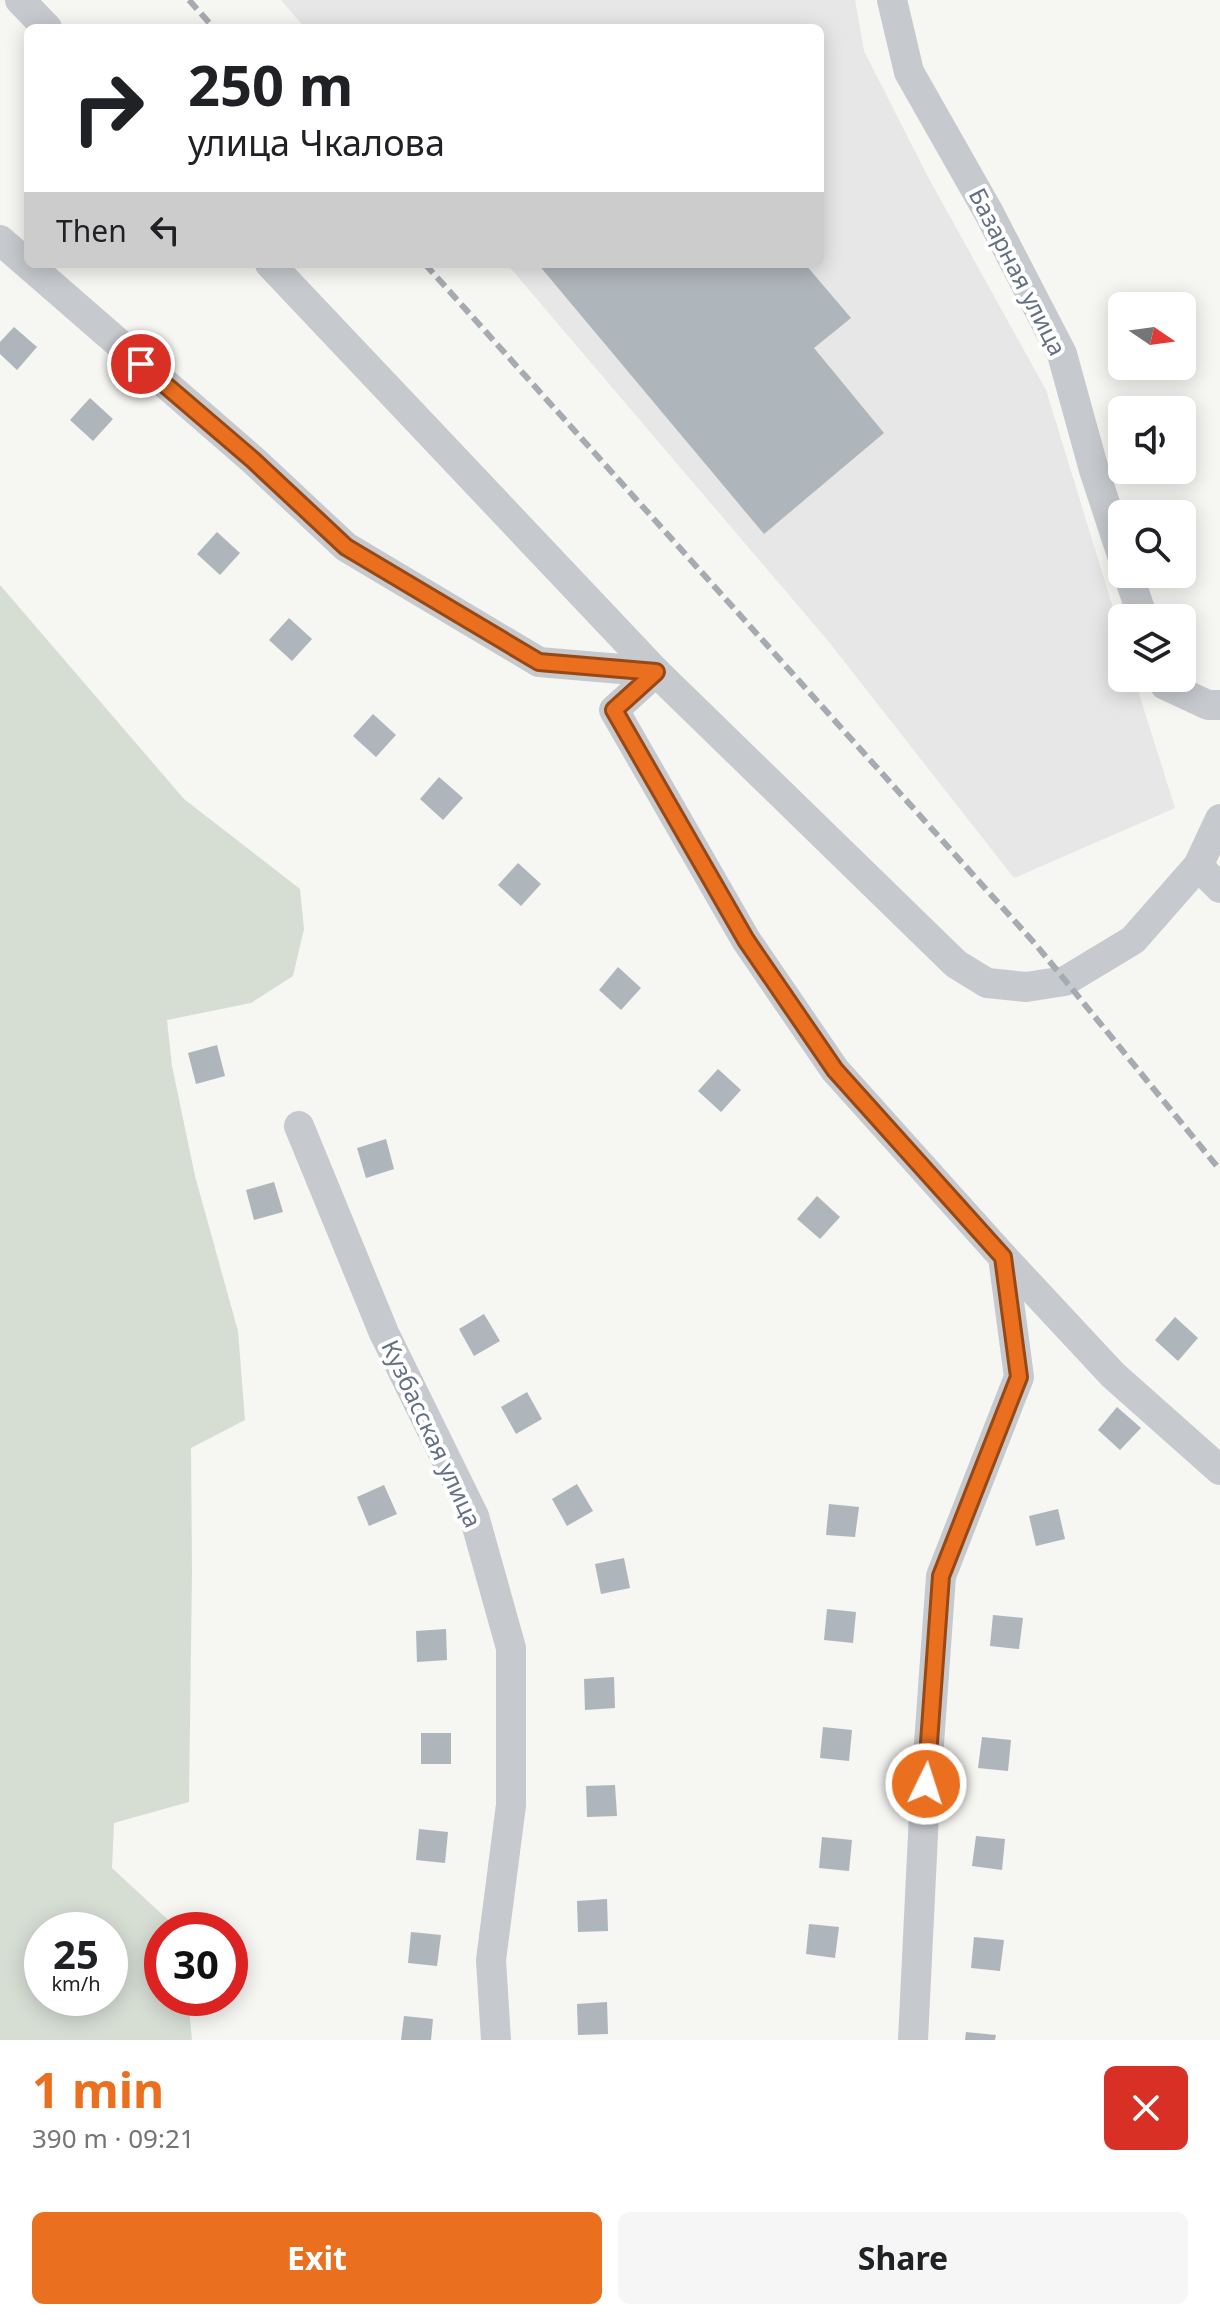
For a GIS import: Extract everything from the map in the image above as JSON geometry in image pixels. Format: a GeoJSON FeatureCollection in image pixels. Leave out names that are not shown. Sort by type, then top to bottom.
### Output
{"type":"FeatureCollection","features":[{"type":"Feature","properties":{"kind":"street"},"geometry":{"type":"LineString","coordinates":[[20,0],[43,24]]}},
{"type":"Feature","properties":{"kind":"street","name":"Базарная улица"},"geometry":{"type":"LineString","coordinates":[[892,0],[909,72],[989,213],[1062,354],[1108,512]]}},
{"type":"Feature","properties":{"kind":"street"},"geometry":{"type":"LineString","coordinates":[[0,240],[24,261]]}},
{"type":"Feature","properties":{"kind":"street"},"geometry":{"type":"LineString","coordinates":[[32,268],[253,460],[346,547],[539,662],[656,672]]}},
{"type":"Feature","properties":{"kind":"street"},"geometry":{"type":"LineString","coordinates":[[274,268],[656,672],[956,964],[987,983],[1026,987],[1065,981],[1133,940],[1198,866],[1220,819]]}},
{"type":"Feature","properties":{"kind":"street"},"geometry":{"type":"LineString","coordinates":[[656,672],[614,710],[746,940],[835,1070],[1113,1375],[1220,1470]]}},
{"type":"Feature","properties":{"kind":"street"},"geometry":{"type":"LineString","coordinates":[[1180,692],[1208,705],[1220,705]]}},
{"type":"Feature","properties":{"kind":"street"},"geometry":{"type":"LineString","coordinates":[[1198,866],[1220,888]]}},
{"type":"Feature","properties":{"kind":"street","name":"Кузбасская улица"},"geometry":{"type":"LineString","coordinates":[[299,1126],[384,1333],[474,1516],[511,1648],[511,1805],[491,1960],[496,2040]]}},
{"type":"Feature","properties":{"kind":"street"},"geometry":{"type":"LineString","coordinates":[[913,2040],[924,1814],[941,1576],[1019,1377],[1003,1257]]}},
{"type":"Feature","properties":{"kind":"shaded area"},"geometry":{"type":"Polygon","coordinates":[[[281,0],[855,0],[864,51],[928,177],[1046,390],[1112,604],[1108,604],[1108,692],[1138,692],[1175,808],[1014,878],[829,642],[510,268],[824,268],[824,24],[302,24],[281,0]]]}},
{"type":"Feature","properties":{"kind":"shaded area"},"geometry":{"type":"Polygon","coordinates":[[[0,585],[184,799],[300,889],[304,929],[293,976],[251,1003],[167,1020],[172,1066],[195,1176],[238,1331],[245,1420],[191,1448],[189,1802],[114,1823],[112,1868],[160,1912],[144,1912],[144,2016],[190,2016],[192,2040],[0,2040],[0,585]]]}},
{"type":"Feature","properties":{"kind":"building"},"geometry":{"type":"Polygon","coordinates":[[[541,268],[808,268],[851,318],[814,348],[884,433],[764,534],[541,268]]]}},
{"type":"Feature","properties":{"kind":"building"},"geometry":{"type":"Polygon","coordinates":[[[14,327],[37,347],[17,370],[0,354],[0,342],[14,327]]]}},
{"type":"Feature","properties":{"kind":"building"},"geometry":{"type":"Polygon","coordinates":[[[90,398],[113,419],[93,441],[70,420],[90,398]]]}},
{"type":"Feature","properties":{"kind":"building"},"geometry":{"type":"Polygon","coordinates":[[[217,532],[240,553],[220,575],[197,554],[217,532]]]}},
{"type":"Feature","properties":{"kind":"building"},"geometry":{"type":"Polygon","coordinates":[[[289,618],[312,639],[292,661],[269,640],[289,618]]]}},
{"type":"Feature","properties":{"kind":"building"},"geometry":{"type":"Polygon","coordinates":[[[373,714],[396,735],[376,757],[353,736],[373,714]]]}},
{"type":"Feature","properties":{"kind":"building"},"geometry":{"type":"Polygon","coordinates":[[[439,777],[463,798],[443,820],[420,799],[439,777]]]}},
{"type":"Feature","properties":{"kind":"building"},"geometry":{"type":"Polygon","coordinates":[[[518,863],[541,884],[521,906],[498,885],[518,863]]]}},
{"type":"Feature","properties":{"kind":"building"},"geometry":{"type":"Polygon","coordinates":[[[618,967],[641,988],[621,1010],[599,990],[618,967]]]}},
{"type":"Feature","properties":{"kind":"building"},"geometry":{"type":"Polygon","coordinates":[[[217,1045],[225,1076],[196,1084],[188,1053],[217,1045]]]}},
{"type":"Feature","properties":{"kind":"building"},"geometry":{"type":"Polygon","coordinates":[[[718,1069],[741,1090],[721,1112],[698,1091],[718,1069]]]}},
{"type":"Feature","properties":{"kind":"building"},"geometry":{"type":"Polygon","coordinates":[[[386,1139],[394,1169],[366,1178],[357,1148],[386,1139]]]}},
{"type":"Feature","properties":{"kind":"building"},"geometry":{"type":"Polygon","coordinates":[[[274,1182],[283,1212],[254,1220],[246,1190],[274,1182]]]}},
{"type":"Feature","properties":{"kind":"building"},"geometry":{"type":"Polygon","coordinates":[[[817,1196],[840,1217],[820,1239],[797,1219],[817,1196]]]}},
{"type":"Feature","properties":{"kind":"building"},"geometry":{"type":"Polygon","coordinates":[[[484,1314],[500,1341],[474,1356],[459,1329],[484,1314]]]}},
{"type":"Feature","properties":{"kind":"building"},"geometry":{"type":"Polygon","coordinates":[[[1175,1317],[1198,1338],[1178,1361],[1155,1340],[1175,1317]]]}},
{"type":"Feature","properties":{"kind":"building"},"geometry":{"type":"Polygon","coordinates":[[[527,1392],[542,1419],[516,1434],[501,1407],[527,1392]]]}},
{"type":"Feature","properties":{"kind":"building"},"geometry":{"type":"Polygon","coordinates":[[[1117,1407],[1141,1428],[1120,1450],[1098,1430],[1117,1407]]]}},
{"type":"Feature","properties":{"kind":"building"},"geometry":{"type":"Polygon","coordinates":[[[577,1484],[593,1511],[567,1526],[552,1499],[577,1484]]]}},
{"type":"Feature","properties":{"kind":"building"},"geometry":{"type":"Polygon","coordinates":[[[384,1485],[397,1514],[369,1526],[357,1497],[384,1485]]]}},
{"type":"Feature","properties":{"kind":"building"},"geometry":{"type":"Polygon","coordinates":[[[829,1504],[859,1507],[855,1537],[826,1535],[829,1504]]]}},
{"type":"Feature","properties":{"kind":"building"},"geometry":{"type":"Polygon","coordinates":[[[1058,1509],[1065,1539],[1036,1546],[1029,1516],[1058,1509]]]}},
{"type":"Feature","properties":{"kind":"building"},"geometry":{"type":"Polygon","coordinates":[[[624,1558],[630,1588],[601,1594],[595,1564],[624,1558]]]}},
{"type":"Feature","properties":{"kind":"building"},"geometry":{"type":"Polygon","coordinates":[[[827,1609],[856,1612],[853,1643],[824,1640],[827,1609]]]}},
{"type":"Feature","properties":{"kind":"building"},"geometry":{"type":"Polygon","coordinates":[[[993,1615],[1023,1618],[1019,1649],[990,1646],[993,1615]]]}},
{"type":"Feature","properties":{"kind":"building"},"geometry":{"type":"Polygon","coordinates":[[[446,1629],[447,1660],[417,1662],[416,1631],[446,1629]]]}},
{"type":"Feature","properties":{"kind":"building"},"geometry":{"type":"Polygon","coordinates":[[[614,1677],[615,1708],[585,1710],[584,1679],[614,1677]]]}},
{"type":"Feature","properties":{"kind":"building"},"geometry":{"type":"Polygon","coordinates":[[[823,1727],[852,1730],[849,1761],[820,1758],[823,1727]]]}},
{"type":"Feature","properties":{"kind":"building"},"geometry":{"type":"Polygon","coordinates":[[[421,1733],[451,1733],[451,1764],[421,1764],[421,1733]]]}},
{"type":"Feature","properties":{"kind":"building"},"geometry":{"type":"Polygon","coordinates":[[[982,1737],[1011,1740],[1008,1771],[978,1768],[982,1737]]]}},
{"type":"Feature","properties":{"kind":"building"},"geometry":{"type":"Polygon","coordinates":[[[615,1785],[617,1816],[587,1817],[586,1786],[615,1785]]]}},
{"type":"Feature","properties":{"kind":"building"},"geometry":{"type":"Polygon","coordinates":[[[419,1829],[448,1832],[445,1863],[416,1860],[419,1829]]]}},
{"type":"Feature","properties":{"kind":"building"},"geometry":{"type":"Polygon","coordinates":[[[976,1836],[1005,1839],[1002,1870],[972,1866],[976,1836]]]}},
{"type":"Feature","properties":{"kind":"building"},"geometry":{"type":"Polygon","coordinates":[[[822,1837],[852,1840],[849,1871],[819,1868],[822,1837]]]}},
{"type":"Feature","properties":{"kind":"building"},"geometry":{"type":"Polygon","coordinates":[[[607,1899],[608,1931],[578,1932],[577,1901],[607,1899]]]}},
{"type":"Feature","properties":{"kind":"building"},"geometry":{"type":"Polygon","coordinates":[[[809,1924],[839,1927],[835,1958],[806,1954],[809,1924]]]}},
{"type":"Feature","properties":{"kind":"building"},"geometry":{"type":"Polygon","coordinates":[[[411,1932],[441,1935],[437,1966],[408,1963],[411,1932]]]}},
{"type":"Feature","properties":{"kind":"building"},"geometry":{"type":"Polygon","coordinates":[[[974,1937],[1004,1940],[1000,1971],[971,1968],[974,1937]]]}},
{"type":"Feature","properties":{"kind":"building"},"geometry":{"type":"Polygon","coordinates":[[[607,2002],[608,2034],[578,2035],[577,2004],[607,2002]]]}},
{"type":"Feature","properties":{"kind":"building"},"geometry":{"type":"Polygon","coordinates":[[[404,2016],[433,2019],[431,2040],[401,2040],[404,2016]]]}},
{"type":"Feature","properties":{"kind":"building"},"geometry":{"type":"Polygon","coordinates":[[[966,2032],[996,2035],[995,2040],[965,2040],[966,2032]]]}},
{"type":"Feature","properties":{"kind":"railway"},"geometry":{"type":"LineString","coordinates":[[189,0],[210,24]]}},
{"type":"Feature","properties":{"kind":"railway"},"geometry":{"type":"LineString","coordinates":[[429,268],[1037,946],[1220,1170]]}},
{"type":"Feature","properties":{"kind":"route"},"geometry":{"type":"LineString","coordinates":[[141,364],[253,460],[346,547],[539,662],[656,672],[614,710],[746,940],[835,1070],[1003,1257],[1019,1377],[941,1576],[926,1784]]}}]}
